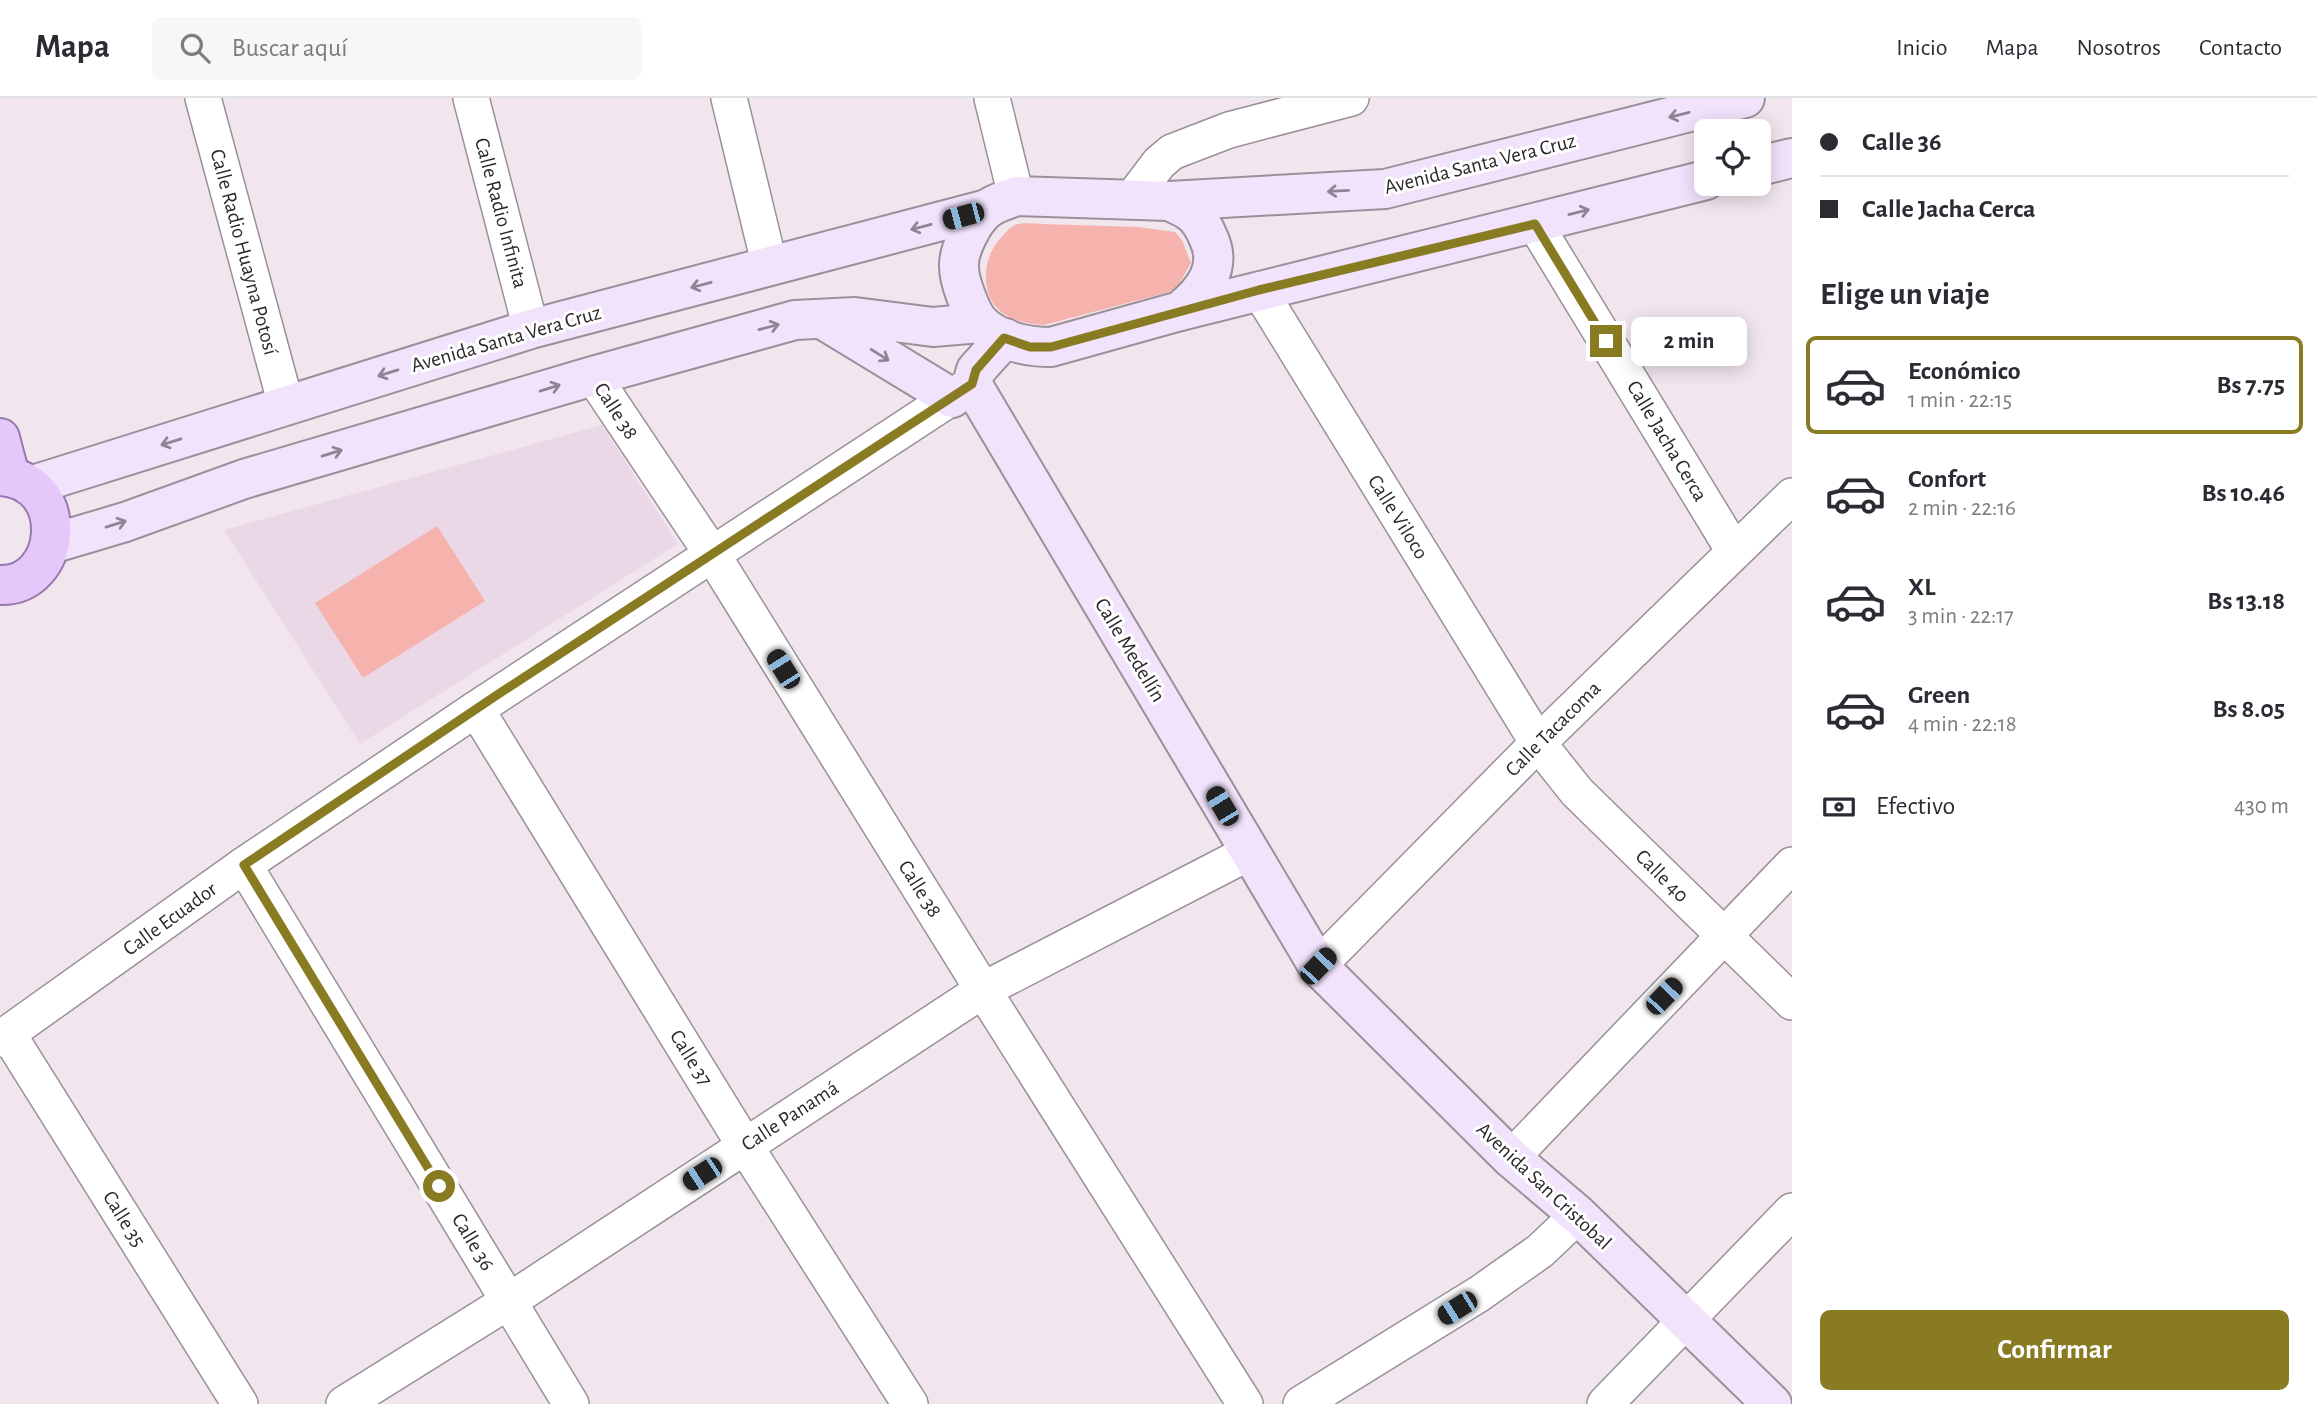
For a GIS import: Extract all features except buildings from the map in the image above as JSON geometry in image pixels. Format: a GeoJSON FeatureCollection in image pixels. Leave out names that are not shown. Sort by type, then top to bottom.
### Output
{"type":"FeatureCollection","features":[{"type":"Feature","properties":{"kind":"main road"},"geometry":{"type":"LineString","coordinates":[[0,438],[13,479],[44,502],[52,522],[51,544],[41,563],[26,578],[0,585]]}},
{"type":"Feature","properties":{"kind":"street","name":"Calle Radio Huayna Potosí"},"geometry":{"type":"LineString","coordinates":[[203,98],[286,405]]}},
{"type":"Feature","properties":{"kind":"street","name":"Calle Radio Infinita"},"geometry":{"type":"LineString","coordinates":[[471,98],[531,329]]}},
{"type":"Feature","properties":{"kind":"street"},"geometry":{"type":"LineString","coordinates":[[729,98],[770,267]]}},
{"type":"Feature","properties":{"kind":"street"},"geometry":{"type":"LineString","coordinates":[[992,98],[1001,203],[967,235],[958,267],[969,304],[993,330]]}},
{"type":"Feature","properties":{"kind":"street"},"geometry":{"type":"LineString","coordinates":[[1131,200],[1159,163],[1172,152],[1291,105],[1351,98]]}},
{"type":"Feature","properties":{"kind":"street","name":"Avenida Santa Vera Cruz"},"geometry":{"type":"LineString","coordinates":[[13,479],[286,405],[531,329],[1001,203],[1169,201],[1385,189],[1745,98]]}},
{"type":"Feature","properties":{"kind":"street"},"geometry":{"type":"LineString","coordinates":[[1771,163],[1792,158]]}},
{"type":"Feature","properties":{"kind":"street"},"geometry":{"type":"LineString","coordinates":[[51,544],[125,522],[244,479],[794,320],[855,317],[933,327],[993,330],[1030,347],[1051,347],[1259,290],[1694,183]]}},
{"type":"Feature","properties":{"kind":"street"},"geometry":{"type":"LineString","coordinates":[[1169,201],[1191,212],[1203,224],[1215,261],[1202,290],[1180,311]]}},
{"type":"Feature","properties":{"kind":"street","name":"Calle Jacha Cerca"},"geometry":{"type":"LineString","coordinates":[[1535,224],[1734,551]]}},
{"type":"Feature","properties":{"kind":"street","name":"Calle Viloco"},"geometry":{"type":"LineString","coordinates":[[1259,290],[1538,743]]}},
{"type":"Feature","properties":{"kind":"street"},"geometry":{"type":"LineString","coordinates":[[822,319],[962,391],[976,370],[993,330]]}},
{"type":"Feature","properties":{"kind":"street","name":"Calle 38"},"geometry":{"type":"LineString","coordinates":[[593,376],[712,554],[1245,1404]]}},
{"type":"Feature","properties":{"kind":"street","name":"Calle Ecuador"},"geometry":{"type":"LineString","coordinates":[[4,1037],[244,865],[476,709],[962,391]]}},
{"type":"Feature","properties":{"kind":"street","name":"Calle Medellín"},"geometry":{"type":"LineString","coordinates":[[962,391],[1250,852],[1318,966]]}},
{"type":"Feature","properties":{"kind":"street","name":"Calle Tacacoma"},"geometry":{"type":"LineString","coordinates":[[1318,966],[1538,743],[1792,496]]}},
{"type":"Feature","properties":{"kind":"street","name":"Calle 37"},"geometry":{"type":"LineString","coordinates":[[476,709],[745,1146],[911,1404]]}},
{"type":"Feature","properties":{"kind":"street","name":"Calle 40"},"geometry":{"type":"LineString","coordinates":[[1538,743],[1577,792],[1792,1002]]}},
{"type":"Feature","properties":{"kind":"street","name":"Calle Panamá"},"geometry":{"type":"LineString","coordinates":[[344,1404],[509,1301],[983,990],[1250,852]]}},
{"type":"Feature","properties":{"kind":"street","name":"Calle 36"},"geometry":{"type":"LineString","coordinates":[[244,865],[571,1404]]}},
{"type":"Feature","properties":{"kind":"street"},"geometry":{"type":"LineString","coordinates":[[1511,1157],[1792,865]]}},
{"type":"Feature","properties":{"kind":"street","name":"Avenida San Cristobal"},"geometry":{"type":"LineString","coordinates":[[1318,966],[1511,1157],[1578,1215],[1772,1404]]}},
{"type":"Feature","properties":{"kind":"street","name":"Calle 35"},"geometry":{"type":"LineString","coordinates":[[4,1037],[240,1404]]}},
{"type":"Feature","properties":{"kind":"street"},"geometry":{"type":"LineString","coordinates":[[1605,1404],[1792,1211]]}},
{"type":"Feature","properties":{"kind":"street"},"geometry":{"type":"LineString","coordinates":[[1301,1404],[1479,1294],[1541,1251],[1578,1215]]}},
{"type":"Feature","properties":{"kind":"shaded area"},"geometry":{"type":"Polygon","coordinates":[[[1012,226],[1138,227],[1175,232],[1182,240],[1191,263],[1178,286],[1169,292],[1044,325],[1008,316],[992,302],[986,286],[988,259],[996,244],[1012,226]]]}},
{"type":"Feature","properties":{"kind":"shaded area"},"geometry":{"type":"Polygon","coordinates":[[[602,425],[678,544],[360,744],[224,530],[602,425]]]}},
{"type":"Feature","properties":{"kind":"shaded area"},"geometry":{"type":"Polygon","coordinates":[[[437,526],[485,601],[363,678],[315,603],[437,526]]]}},
{"type":"Feature","properties":{"kind":"route"},"geometry":{"type":"LineString","coordinates":[[439,1186],[244,865],[497,695],[972,384],[976,370],[1004,338],[1030,347],[1051,347],[1259,290],[1535,224],[1606,341]]}}]}
